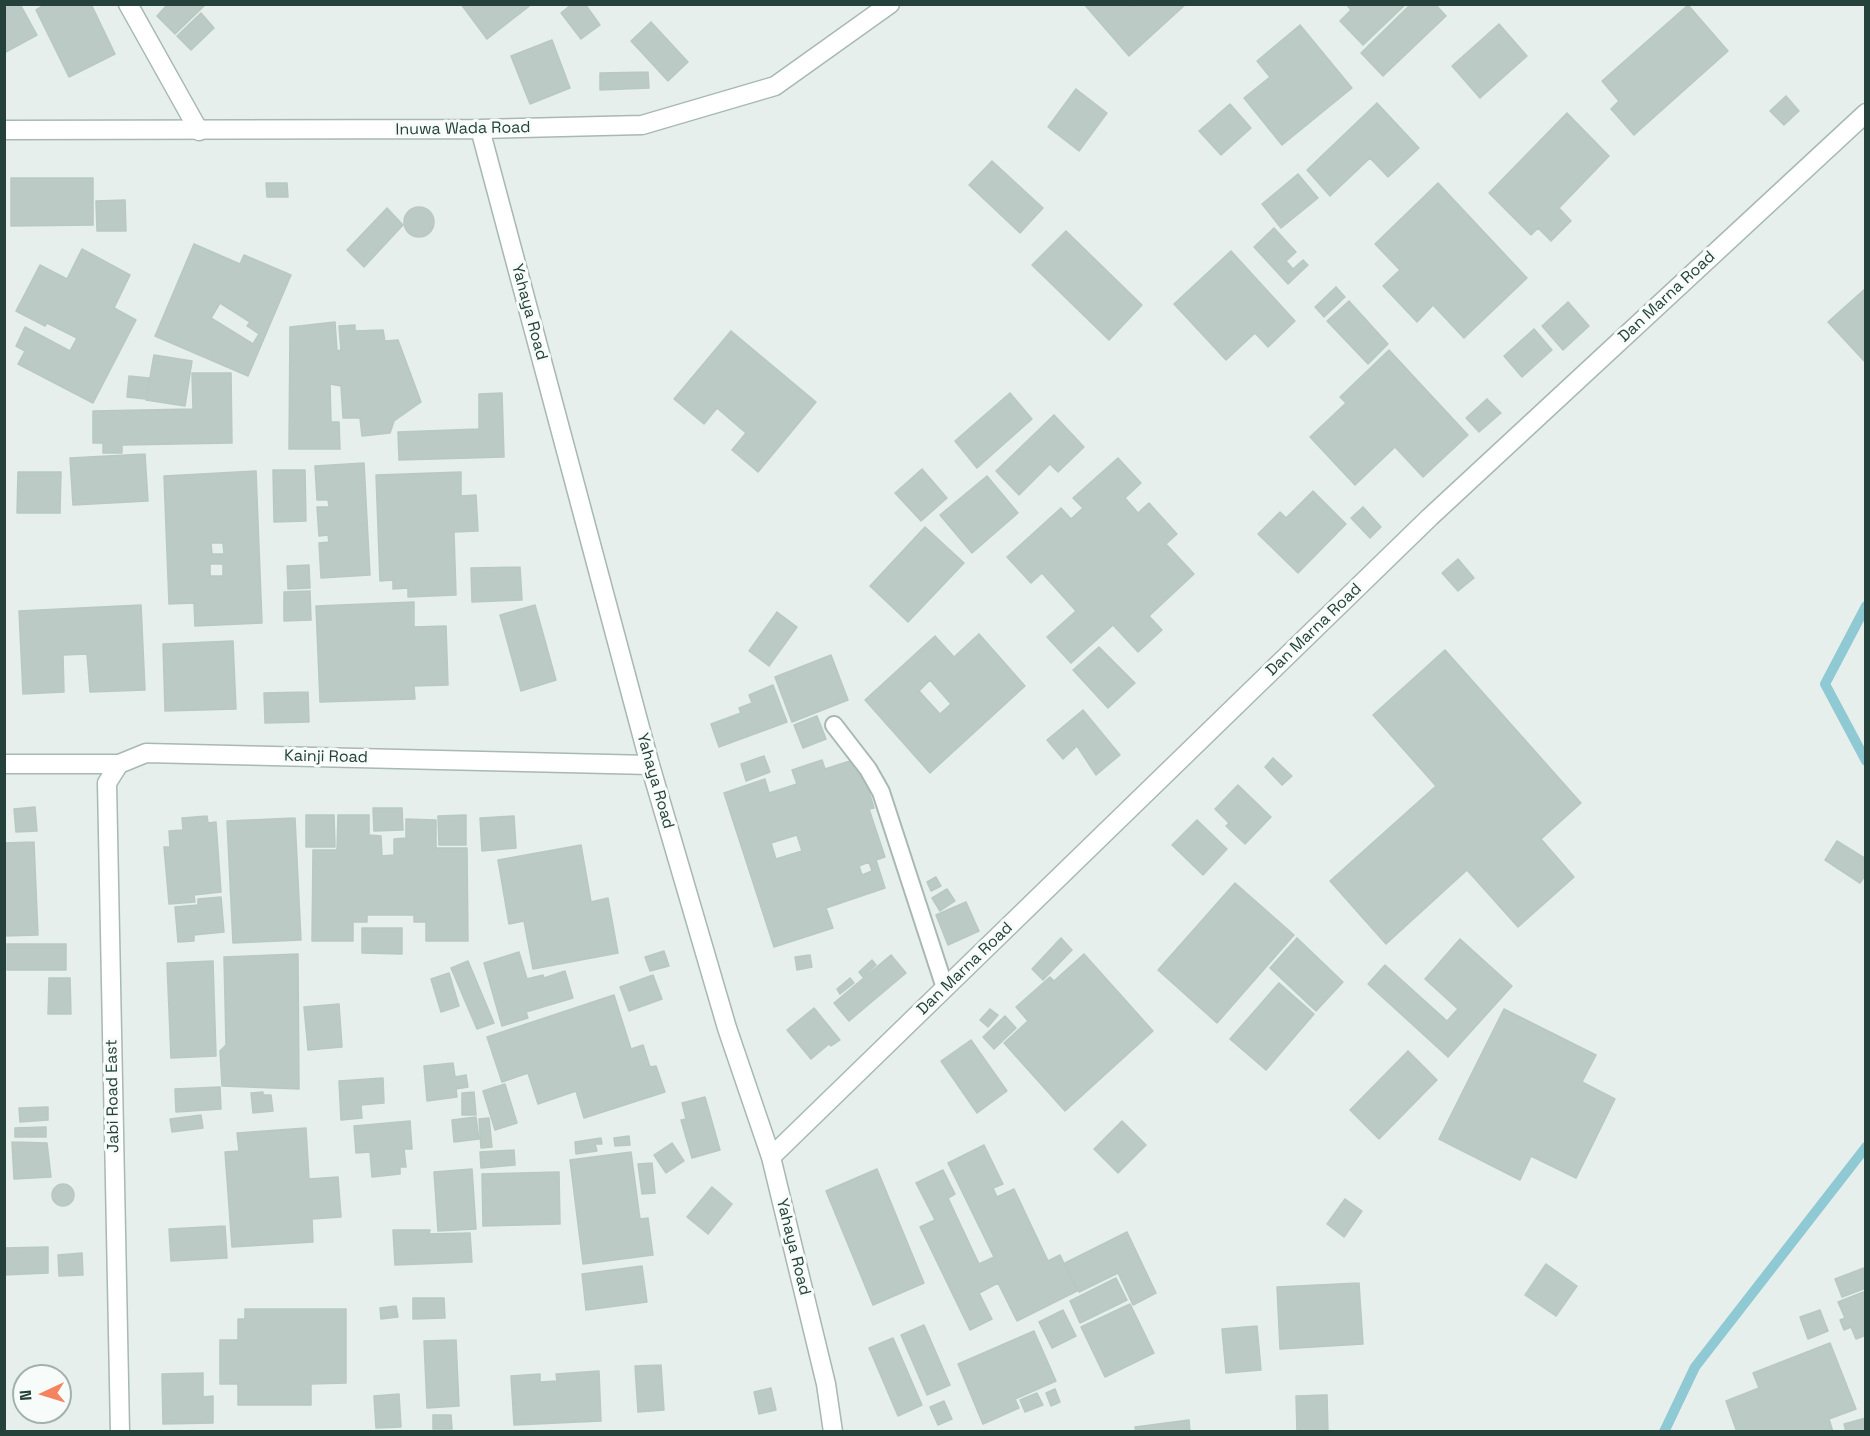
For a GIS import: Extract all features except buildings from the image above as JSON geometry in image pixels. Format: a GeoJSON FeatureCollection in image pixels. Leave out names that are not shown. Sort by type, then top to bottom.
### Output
{"type":"FeatureCollection","features":[{"type":"Feature","properties":{"kind":"street"},"geometry":{"type":"LineString","coordinates":[[128,4],[199,131]]}},
{"type":"Feature","properties":{"kind":"street","name":"Inuwa Wada Road"},"geometry":{"type":"LineString","coordinates":[[4,130],[480,129],[642,125],[775,86],[890,4]]}},
{"type":"Feature","properties":{"kind":"street","name":"Dan Marna Road"},"geometry":{"type":"LineString","coordinates":[[771,1157],[1430,517],[1866,113]]}},
{"type":"Feature","properties":{"kind":"street","name":"Yahaya Road"},"geometry":{"type":"LineString","coordinates":[[480,129],[650,765],[727,1028],[771,1157],[826,1384],[833,1431]]}},
{"type":"Feature","properties":{"kind":"street","name":"Kainji Road"},"geometry":{"type":"LineString","coordinates":[[4,764],[119,764],[146,753],[650,765]]}},
{"type":"Feature","properties":{"kind":"street","name":"Jabi Road East"},"geometry":{"type":"LineString","coordinates":[[119,764],[106,783],[120,1431]]}},
{"type":"Feature","properties":{"kind":"lane"},"geometry":{"type":"LineString","coordinates":[[834,725],[868,769],[880,792],[945,988]]}},
{"type":"Feature","properties":{"kind":"waterway"},"geometry":{"type":"LineString","coordinates":[[1866,606],[1825,684],[1866,761]]}},
{"type":"Feature","properties":{"kind":"waterway"},"geometry":{"type":"LineString","coordinates":[[1664,1432],[1695,1367],[1866,1147]]}}]}
